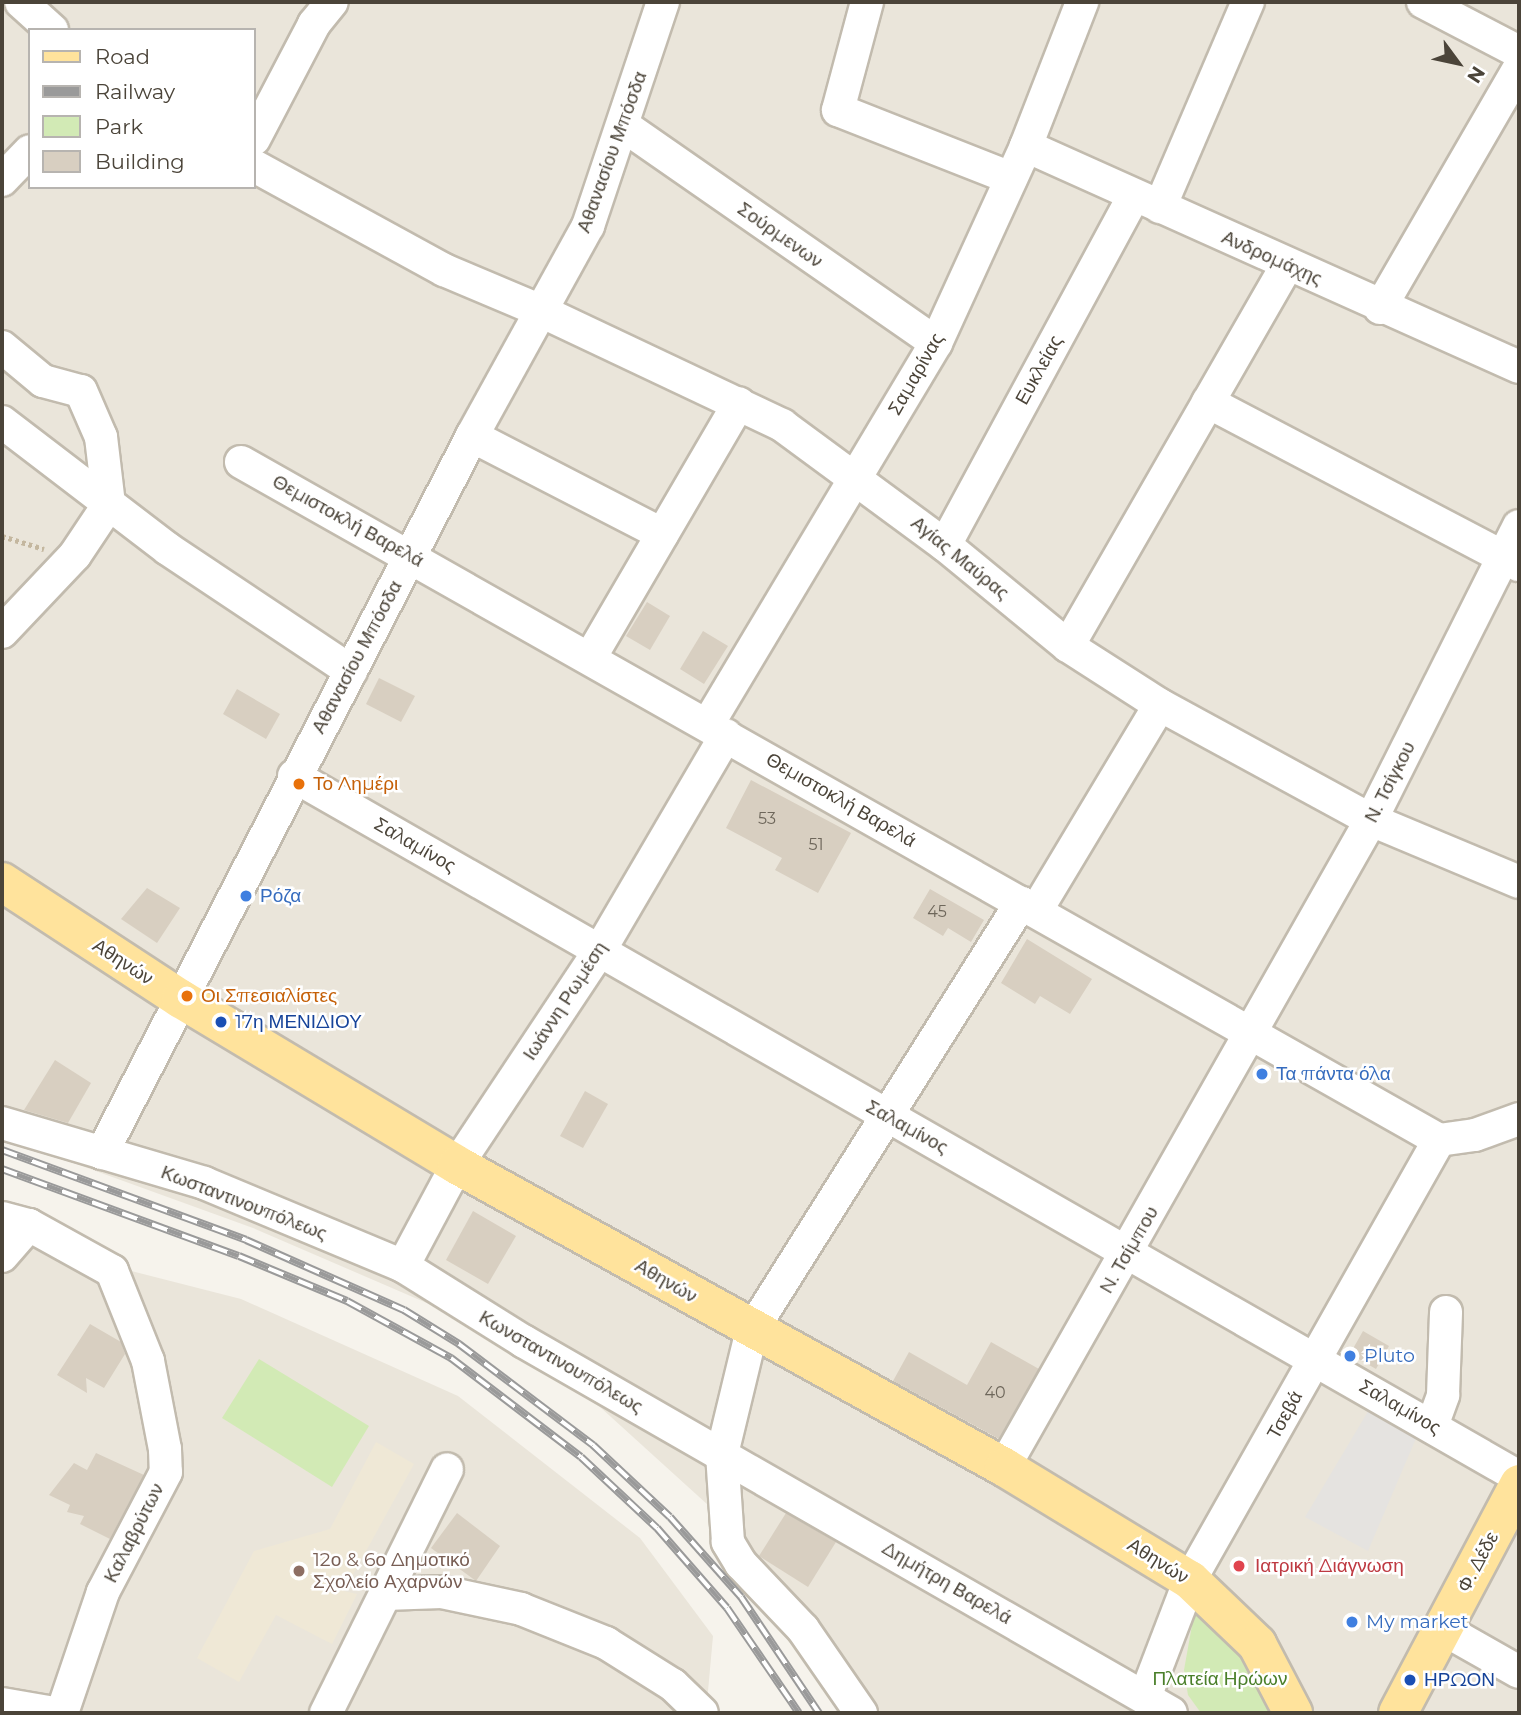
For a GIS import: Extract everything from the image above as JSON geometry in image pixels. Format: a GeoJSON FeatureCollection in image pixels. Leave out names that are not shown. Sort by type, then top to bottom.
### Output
{"type":"FeatureCollection","features":[{"type":"Feature","properties":{"kind":"main road","name":"Αθηνών"},"geometry":{"type":"LineString","coordinates":[[2,882],[181,999],[457,1165],[1004,1467],[1190,1580],[1257,1644],[1293,1713]]}},
{"type":"Feature","properties":{"kind":"main road","name":"Φ. Δέδε"},"geometry":{"type":"LineString","coordinates":[[1398,1713],[1519,1484]]}},
{"type":"Feature","properties":{"kind":"street"},"geometry":{"type":"LineString","coordinates":[[256,135],[314,24],[332,2]]}},
{"type":"Feature","properties":{"kind":"street","name":"Αθανασίου Μπόσδα"},"geometry":{"type":"LineString","coordinates":[[102,1153],[294,776],[472,436],[588,226],[624,127],[663,2]]}},
{"type":"Feature","properties":{"kind":"street"},"geometry":{"type":"LineString","coordinates":[[867,2],[838,110],[1011,178]]}},
{"type":"Feature","properties":{"kind":"street","name":"Σαμαρίνας"},"geometry":{"type":"LineString","coordinates":[[717,729],[855,476],[936,343],[1026,146],[1082,2]]}},
{"type":"Feature","properties":{"kind":"street","name":"Ευκλείας"},"geometry":{"type":"LineString","coordinates":[[944,545],[1147,201],[1248,2]]}},
{"type":"Feature","properties":{"kind":"street"},"geometry":{"type":"LineString","coordinates":[[1423,2],[1519,52]]}},
{"type":"Feature","properties":{"kind":"street"},"geometry":{"type":"LineString","coordinates":[[25,4],[50,28]]}},
{"type":"Feature","properties":{"kind":"street"},"geometry":{"type":"LineString","coordinates":[[1380,308],[1519,68]]}},
{"type":"Feature","properties":{"kind":"street","name":"Σούρμενων"},"geometry":{"type":"LineString","coordinates":[[624,127],[936,343]]}},
{"type":"Feature","properties":{"kind":"street","name":"Ανδρομάχης"},"geometry":{"type":"LineString","coordinates":[[1026,146],[1380,308],[1519,368]]}},
{"type":"Feature","properties":{"kind":"street"},"geometry":{"type":"LineString","coordinates":[[2,180],[28,153]]}},
{"type":"Feature","properties":{"kind":"street","name":"Αγίας Μαύρας"},"geometry":{"type":"LineString","coordinates":[[256,167],[443,270],[541,311],[782,425],[855,476],[1068,646],[1160,705],[1371,820],[1519,882]]}},
{"type":"Feature","properties":{"kind":"street"},"geometry":{"type":"LineString","coordinates":[[1068,646],[1287,265]]}},
{"type":"Feature","properties":{"kind":"street"},"geometry":{"type":"LineString","coordinates":[[2,347],[43,381],[80,391],[100,437],[109,504],[75,555],[2,632]]}},
{"type":"Feature","properties":{"kind":"street"},"geometry":{"type":"LineString","coordinates":[[1208,402],[1513,560]]}},
{"type":"Feature","properties":{"kind":"street"},"geometry":{"type":"LineString","coordinates":[[590,657],[739,403]]}},
{"type":"Feature","properties":{"kind":"street"},"geometry":{"type":"LineString","coordinates":[[2,422],[167,549],[351,671]]}},
{"type":"Feature","properties":{"kind":"street"},"geometry":{"type":"LineString","coordinates":[[472,436],[662,534]]}},
{"type":"Feature","properties":{"kind":"street","name":"Θεμιστοκλή Βαρελά"},"geometry":{"type":"LineString","coordinates":[[242,462],[1440,1140]]}},
{"type":"Feature","properties":{"kind":"street","name":"Ν. Τσίγκου"},"geometry":{"type":"LineString","coordinates":[[1251,1033],[1513,560],[1519,526]]}},
{"type":"Feature","properties":{"kind":"street"},"geometry":{"type":"LineString","coordinates":[[861,1713],[803,1629],[741,1563],[729,1542],[722,1454],[752,1330],[887,1116],[1029,907],[1160,705]]}},
{"type":"Feature","properties":{"kind":"street","name":"Ιωάννη Ρωμέση"},"geometry":{"type":"LineString","coordinates":[[402,1266],[457,1165],[600,950],[717,729]]}},
{"type":"Feature","properties":{"kind":"street","name":"Σαλαμίνος"},"geometry":{"type":"LineString","coordinates":[[294,776],[887,1116],[1317,1358],[1519,1477]]}},
{"type":"Feature","properties":{"kind":"street","name":"N. Τσίμπου"},"geometry":{"type":"LineString","coordinates":[[1004,1467],[1251,1033]]}},
{"type":"Feature","properties":{"kind":"street"},"geometry":{"type":"LineString","coordinates":[[1440,1140],[1475,1135],[1517,1122]]}},
{"type":"Feature","properties":{"kind":"street","name":"Κωσταντινουπόλεως"},"geometry":{"type":"LineString","coordinates":[[2,1123],[204,1183],[402,1266]]}},
{"type":"Feature","properties":{"kind":"street","name":"Τσεβά"},"geometry":{"type":"LineString","coordinates":[[1158,1705],[1190,1580],[1440,1140]]}},
{"type":"Feature","properties":{"kind":"street"},"geometry":{"type":"LineString","coordinates":[[2,1256],[15,1221]]}},
{"type":"Feature","properties":{"kind":"street","name":"Καλαβρύτων"},"geometry":{"type":"LineString","coordinates":[[15,1221],[112,1271],[148,1361],[166,1472],[103,1592],[62,1713]]}},
{"type":"Feature","properties":{"kind":"street","name":"Κωνσταντινουπόλεως"},"geometry":{"type":"LineString","coordinates":[[402,1266],[523,1341],[722,1454]]}},
{"type":"Feature","properties":{"kind":"street"},"geometry":{"type":"LineString","coordinates":[[1432,1426],[1443,1395],[1446,1312]]}},
{"type":"Feature","properties":{"kind":"street","name":"Δημήτρη Βαρελά"},"geometry":{"type":"LineString","coordinates":[[722,1454],[1158,1705]]}},
{"type":"Feature","properties":{"kind":"street"},"geometry":{"type":"LineString","coordinates":[[326,1713],[447,1469]]}},
{"type":"Feature","properties":{"kind":"street"},"geometry":{"type":"LineString","coordinates":[[385,1594],[442,1592],[521,1609],[606,1643],[673,1685],[697,1712]]}},
{"type":"Feature","properties":{"kind":"street"},"geometry":{"type":"LineString","coordinates":[[1443,1629],[1519,1672]]}},
{"type":"Feature","properties":{"kind":"path"},"geometry":{"type":"LineString","coordinates":[[2,536],[16,544],[75,555]]}},
{"type":"Feature","properties":{"kind":"shaded area"},"geometry":{"type":"Polygon","coordinates":[[[2,2],[1519,2],[1519,1713],[846,1713],[827,1679],[719,1555],[708,1505],[600,1407],[473,1323],[253,1228],[2,1137],[2,2]]]}},
{"type":"Feature","properties":{"kind":"shaded area"},"geometry":{"type":"Polygon","coordinates":[[[2,1238],[241,1299],[458,1396],[640,1538],[713,1636],[706,1713],[2,1713],[2,1238]]]}},
{"type":"Feature","properties":{"kind":"shaded area"},"geometry":{"type":"Polygon","coordinates":[[[1370,1408],[1417,1436],[1368,1551],[1305,1517],[1370,1408]]]}},
{"type":"Feature","properties":{"kind":"shaded area","name":"12ο & 6ο Δημοτικό Σχολείο Αχαρνών"},"geometry":{"type":"Polygon","coordinates":[[[376,1442],[414,1464],[344,1591],[357,1594],[332,1644],[276,1615],[239,1682],[197,1658],[254,1551],[330,1529],[376,1442]]]}},
{"type":"Feature","properties":{"kind":"green space"},"geometry":{"type":"Polygon","coordinates":[[[259,1359],[369,1426],[332,1487],[222,1418],[259,1359]]]}},
{"type":"Feature","properties":{"kind":"green space","name":"Πλατεία Ηρώων"},"geometry":{"type":"Polygon","coordinates":[[[1200,1611],[1233,1637],[1271,1713],[1201,1713],[1188,1695],[1184,1670],[1194,1614],[1200,1611]]]}},
{"type":"Feature","properties":{"kind":"building"},"geometry":{"type":"Polygon","coordinates":[[[647,602],[670,616],[650,650],[626,636],[647,602]]]}},
{"type":"Feature","properties":{"kind":"building"},"geometry":{"type":"Polygon","coordinates":[[[703,631],[728,646],[704,684],[680,669],[703,631]]]}},
{"type":"Feature","properties":{"kind":"building"},"geometry":{"type":"Polygon","coordinates":[[[379,678],[415,696],[401,722],[366,704],[379,678]]]}},
{"type":"Feature","properties":{"kind":"building"},"geometry":{"type":"Polygon","coordinates":[[[237,689],[280,714],[266,739],[223,714],[237,689]]]}},
{"type":"Feature","properties":{"kind":"building"},"geometry":{"type":"Polygon","coordinates":[[[751,780],[851,833],[818,893],[775,870],[782,858],[726,828],[751,780]]]}},
{"type":"Feature","properties":{"kind":"building"},"geometry":{"type":"Polygon","coordinates":[[[147,888],[180,908],[157,943],[121,919],[147,888]]]}},
{"type":"Feature","properties":{"kind":"building"},"geometry":{"type":"Polygon","coordinates":[[[930,889],[984,920],[971,942],[948,928],[943,936],[913,918],[930,889]]]}},
{"type":"Feature","properties":{"kind":"building"},"geometry":{"type":"Polygon","coordinates":[[[1027,939],[1092,979],[1070,1014],[1040,996],[1035,1004],[1001,983],[1027,939]]]}},
{"type":"Feature","properties":{"kind":"building"},"geometry":{"type":"Polygon","coordinates":[[[55,1060],[91,1083],[68,1123],[24,1110],[55,1060]]]}},
{"type":"Feature","properties":{"kind":"building"},"geometry":{"type":"Polygon","coordinates":[[[585,1091],[608,1104],[583,1148],[560,1136],[585,1091]]]}},
{"type":"Feature","properties":{"kind":"building"},"geometry":{"type":"Polygon","coordinates":[[[473,1211],[516,1236],[488,1284],[446,1260],[473,1211]]]}},
{"type":"Feature","properties":{"kind":"building"},"geometry":{"type":"Polygon","coordinates":[[[90,1324],[121,1342],[125,1354],[104,1388],[86,1378],[87,1393],[57,1375],[90,1324]]]}},
{"type":"Feature","properties":{"kind":"building"},"geometry":{"type":"Polygon","coordinates":[[[1363,1331],[1389,1346],[1376,1369],[1350,1354],[1363,1331]]]}},
{"type":"Feature","properties":{"kind":"building"},"geometry":{"type":"Polygon","coordinates":[[[991,1342],[1039,1369],[999,1439],[893,1381],[909,1352],[967,1385],[991,1342]]]}},
{"type":"Feature","properties":{"kind":"building"},"geometry":{"type":"Polygon","coordinates":[[[96,1453],[144,1475],[110,1539],[80,1524],[84,1516],[67,1512],[70,1505],[49,1495],[74,1463],[87,1470],[96,1453]]]}},
{"type":"Feature","properties":{"kind":"building"},"geometry":{"type":"Polygon","coordinates":[[[457,1513],[500,1546],[476,1581],[431,1548],[457,1513]]]}},
{"type":"Feature","properties":{"kind":"building"},"geometry":{"type":"Polygon","coordinates":[[[786,1513],[836,1542],[808,1587],[759,1556],[786,1513]]]}},
{"type":"Feature","properties":{"kind":"railway"},"geometry":{"type":"LineString","coordinates":[[2,1150],[246,1240],[404,1310],[459,1344],[593,1445],[670,1517],[741,1597],[819,1713]]}},
{"type":"Feature","properties":{"kind":"railway"},"geometry":{"type":"LineString","coordinates":[[2,1169],[239,1256],[347,1301],[451,1358],[581,1457],[657,1528],[727,1608],[799,1713]]}},
{"type":"Feature","properties":{"kind":"place","name":"Το Λημέρι"},"geometry":{"type":"Point","coordinates":[299,784]}},
{"type":"Feature","properties":{"kind":"place","name":"Ρόζα"},"geometry":{"type":"Point","coordinates":[246,896]}},
{"type":"Feature","properties":{"kind":"place","name":"Οι Σπεσιαλίστες"},"geometry":{"type":"Point","coordinates":[187,996]}},
{"type":"Feature","properties":{"kind":"place","name":"17η ΜΕΝΙΔΙΟΥ"},"geometry":{"type":"Point","coordinates":[221,1022]}},
{"type":"Feature","properties":{"kind":"place","name":"Τα πάντα όλα"},"geometry":{"type":"Point","coordinates":[1262,1074]}},
{"type":"Feature","properties":{"kind":"place","name":"Pluto"},"geometry":{"type":"Point","coordinates":[1350,1356]}},
{"type":"Feature","properties":{"kind":"place","name":"Ιατρική Διάγνωση"},"geometry":{"type":"Point","coordinates":[1239,1566]}},
{"type":"Feature","properties":{"kind":"place","name":"12ο & 6ο Δημοτικό Σχολείο Αχαρνών"},"geometry":{"type":"Point","coordinates":[299,1571]}},
{"type":"Feature","properties":{"kind":"place","name":"My market"},"geometry":{"type":"Point","coordinates":[1352,1622]}},
{"type":"Feature","properties":{"kind":"place","name":"ΗΡΩΟΝ"},"geometry":{"type":"Point","coordinates":[1410,1680]}}]}
